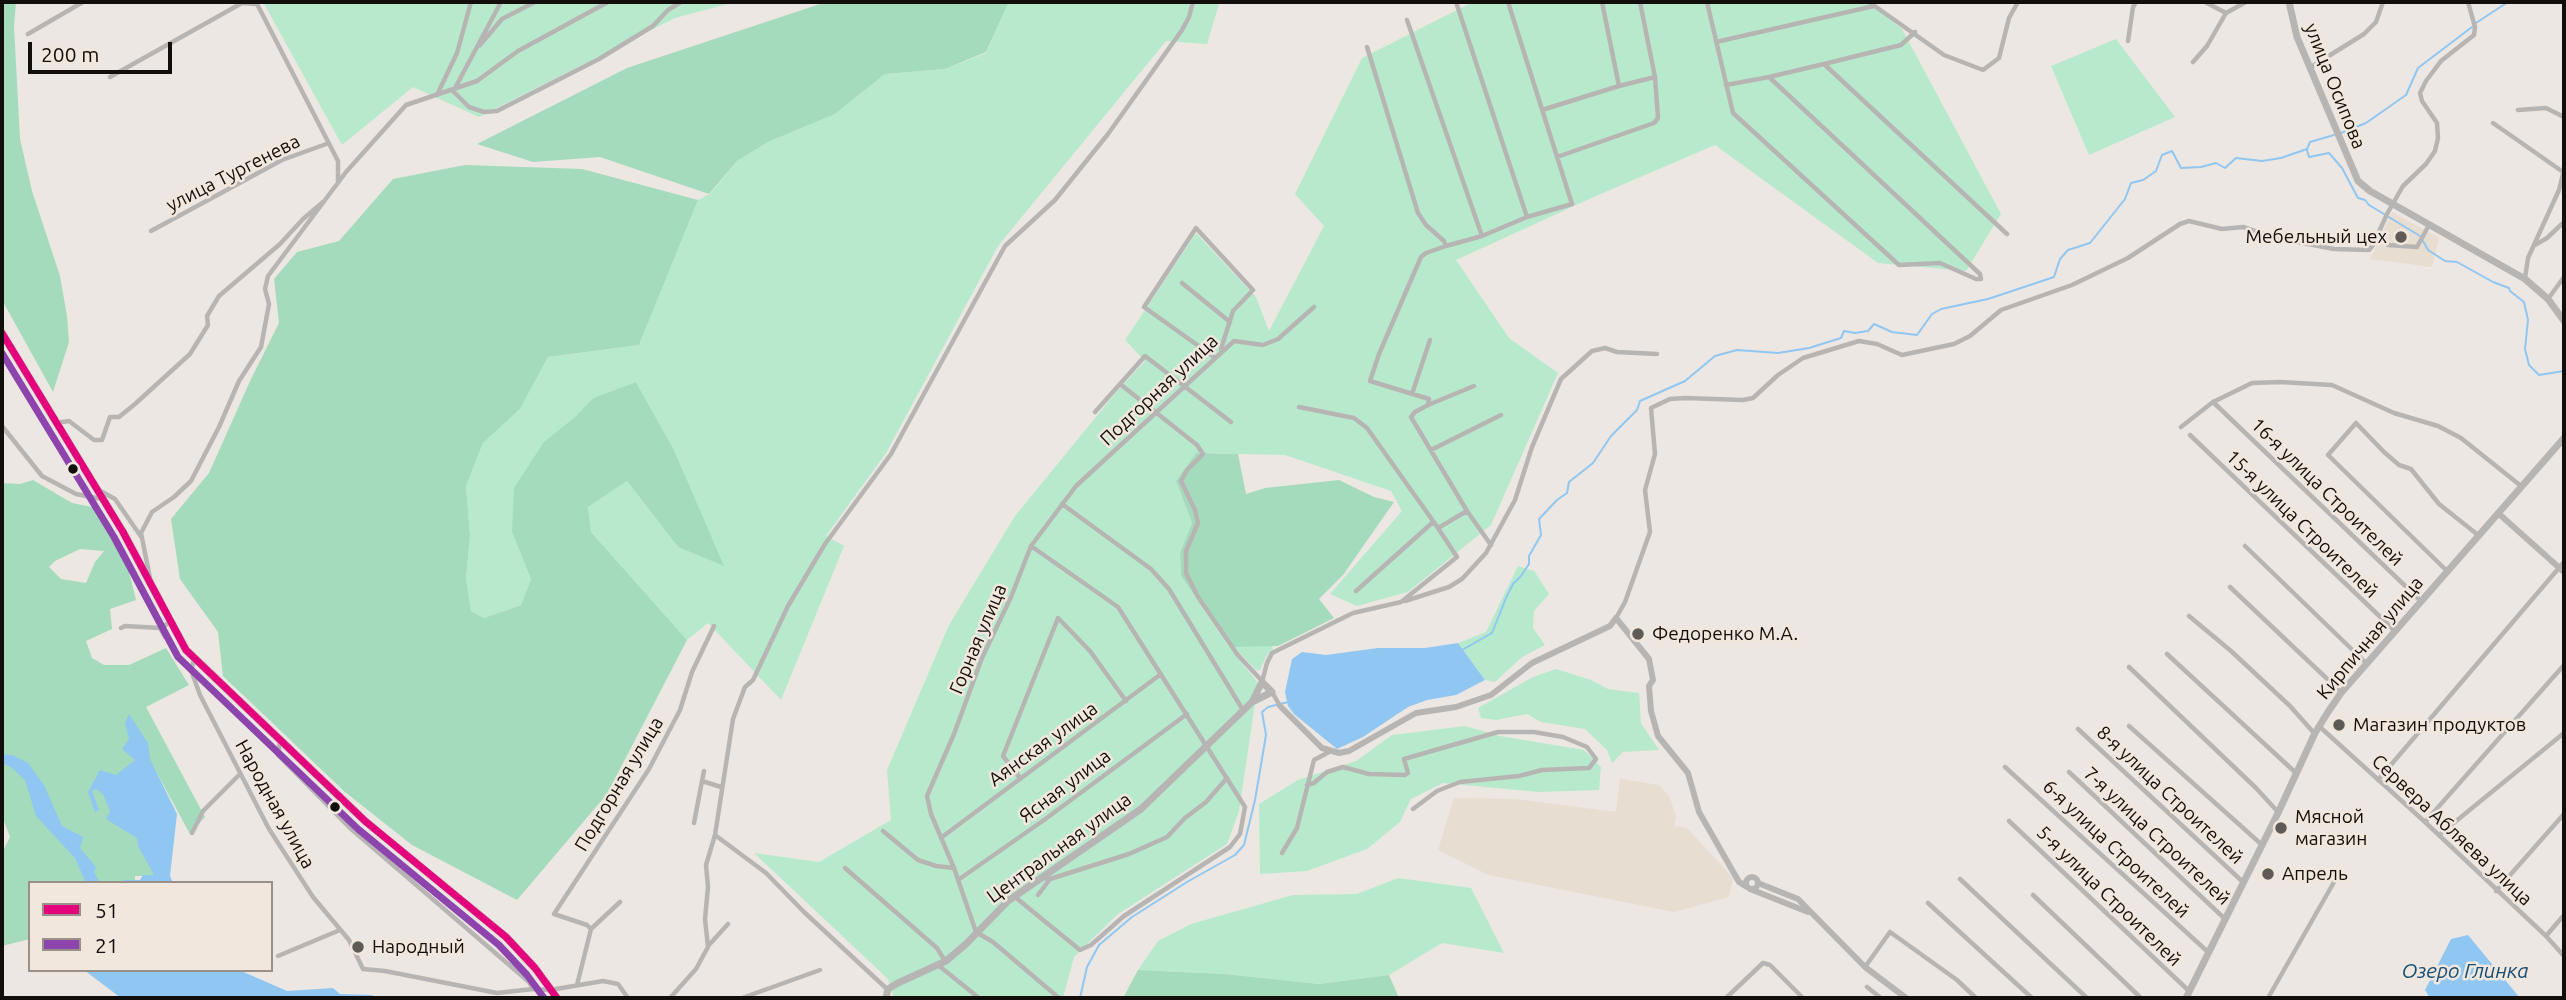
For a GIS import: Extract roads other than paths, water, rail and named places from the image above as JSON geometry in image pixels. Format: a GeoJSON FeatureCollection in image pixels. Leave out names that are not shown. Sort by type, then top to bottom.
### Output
{"type":"FeatureCollection","features":[{"type":"Feature","properties":{"kind":"main road","name":"улица Осипова"},"geometry":{"type":"LineString","coordinates":[[2289,2],[2297,37],[2358,181],[2394,203]]}},
{"type":"Feature","properties":{"kind":"main road"},"geometry":{"type":"LineString","coordinates":[[2394,203],[2525,279],[2548,299],[2564,321]]}},
{"type":"Feature","properties":{"kind":"main road"},"geometry":{"type":"LineString","coordinates":[[2,333],[103,499],[169,623],[194,660],[365,821],[506,937],[535,968],[557,998]]}},
{"type":"Feature","properties":{"kind":"main road","name":"Кирпичная улица"},"geometry":{"type":"LineString","coordinates":[[2188,995],[2317,730],[2341,693],[2564,438]]}},
{"type":"Feature","properties":{"kind":"main road"},"geometry":{"type":"LineString","coordinates":[[1252,702],[1272,692],[1262,682]]}},
{"type":"Feature","properties":{"kind":"main road","name":"Центральная улица"},"geometry":{"type":"LineString","coordinates":[[888,989],[942,963],[1015,897],[1140,809],[1252,702],[1262,682]]}},
{"type":"Feature","properties":{"kind":"main road"},"geometry":{"type":"LineString","coordinates":[[886,998],[888,989]]}},
{"type":"Feature","properties":{"kind":"street"},"geometry":{"type":"LineString","coordinates":[[28,34],[83,2]]}},
{"type":"Feature","properties":{"kind":"street"},"geometry":{"type":"LineString","coordinates":[[437,96],[457,53],[471,2]]}},
{"type":"Feature","properties":{"kind":"street"},"geometry":{"type":"LineString","coordinates":[[453,91],[501,2]]}},
{"type":"Feature","properties":{"kind":"street"},"geometry":{"type":"LineString","coordinates":[[477,48],[502,19],[534,2]]}},
{"type":"Feature","properties":{"kind":"street"},"geometry":{"type":"LineString","coordinates":[[154,592],[141,533],[152,512],[191,481],[239,381],[261,347],[269,304],[265,289],[268,276],[338,184],[407,106],[477,80],[518,51],[608,2]]}},
{"type":"Feature","properties":{"kind":"street"},"geometry":{"type":"LineString","coordinates":[[453,91],[469,107],[484,113],[497,111],[599,59],[653,26],[668,10],[681,2]]}},
{"type":"Feature","properties":{"kind":"street"},"geometry":{"type":"LineString","coordinates":[[708,947],[705,919],[708,887],[706,865],[715,835],[733,719],[745,687],[753,680],[788,606],[825,544],[891,454],[1005,246],[1055,200],[1108,134],[1182,30],[1193,2]]}},
{"type":"Feature","properties":{"kind":"street"},"geometry":{"type":"LineString","coordinates":[[1456,2],[1527,217]]}},
{"type":"Feature","properties":{"kind":"street"},"geometry":{"type":"LineString","coordinates":[[1428,405],[1429,399],[1370,381],[1379,354],[1422,257],[1426,253],[1482,236],[1527,217],[1572,204],[1508,2]]}},
{"type":"Feature","properties":{"kind":"street"},"geometry":{"type":"LineString","coordinates":[[1602,2],[1619,86]]}},
{"type":"Feature","properties":{"kind":"street"},"geometry":{"type":"LineString","coordinates":[[1557,157],[1654,123],[1658,118],[1655,77],[1640,2]]}},
{"type":"Feature","properties":{"kind":"street"},"geometry":{"type":"LineString","coordinates":[[1707,2],[1733,113],[1899,265],[1940,263],[1981,279],[1980,274],[1769,77]]}},
{"type":"Feature","properties":{"kind":"street"},"geometry":{"type":"LineString","coordinates":[[1716,41],[1871,4],[1915,32],[1944,55],[1983,70],[1999,58],[2009,18],[2018,2]]}},
{"type":"Feature","properties":{"kind":"street"},"geometry":{"type":"LineString","coordinates":[[2128,41],[2136,2]]}},
{"type":"Feature","properties":{"kind":"street"},"geometry":{"type":"LineString","coordinates":[[2205,2],[2226,13]]}},
{"type":"Feature","properties":{"kind":"street"},"geometry":{"type":"LineString","coordinates":[[2193,62],[2207,46],[2226,13],[2246,2]]}},
{"type":"Feature","properties":{"kind":"street"},"geometry":{"type":"LineString","coordinates":[[2311,67],[2364,34],[2376,22],[2383,2]]}},
{"type":"Feature","properties":{"kind":"street"},"geometry":{"type":"LineString","coordinates":[[1282,853],[1297,828],[1314,760],[1329,752],[1349,751],[1416,713],[1456,706],[1490,695],[1532,663],[1555,654],[1619,618],[1650,532],[1645,490],[1655,454],[1651,408],[1670,400],[1685,398],[1753,398],[1778,375],[1803,358],[1859,341],[1877,344],[1902,355],[1962,341],[2001,310],[2072,285],[2128,258],[2180,224],[2189,221],[2222,229],[2243,227],[2272,237],[2334,249],[2366,251],[2373,245],[2403,186],[2426,164],[2435,150],[2438,138],[2437,123],[2421,98],[2421,90],[2441,61],[2474,35],[2468,2]]}},
{"type":"Feature","properties":{"kind":"street"},"geometry":{"type":"LineString","coordinates":[[110,77],[242,3],[256,3],[338,161],[338,184]]}},
{"type":"Feature","properties":{"kind":"street"},"geometry":{"type":"LineString","coordinates":[[1407,20],[1482,236]]}},
{"type":"Feature","properties":{"kind":"street"},"geometry":{"type":"LineString","coordinates":[[1726,85],[1901,45],[1915,32]]}},
{"type":"Feature","properties":{"kind":"street"},"geometry":{"type":"LineString","coordinates":[[1367,47],[1418,213],[1446,246]]}},
{"type":"Feature","properties":{"kind":"street"},"geometry":{"type":"LineString","coordinates":[[1824,64],[2007,234]]}},
{"type":"Feature","properties":{"kind":"street"},"geometry":{"type":"LineString","coordinates":[[1541,110],[1655,77]]}},
{"type":"Feature","properties":{"kind":"street"},"geometry":{"type":"LineString","coordinates":[[2518,110],[2546,108],[2564,117]]}},
{"type":"Feature","properties":{"kind":"street"},"geometry":{"type":"LineString","coordinates":[[2493,124],[2564,171],[2562,188],[2528,258],[2525,279]]}},
{"type":"Feature","properties":{"kind":"street","name":"улица Тургенева"},"geometry":{"type":"LineString","coordinates":[[151,231],[282,160],[329,143]]}},
{"type":"Feature","properties":{"kind":"street"},"geometry":{"type":"LineString","coordinates":[[55,423],[69,421],[94,440],[102,440],[110,417],[120,416],[190,354],[208,325],[207,316],[219,296],[280,244],[329,196]]}},
{"type":"Feature","properties":{"kind":"street"},"geometry":{"type":"LineString","coordinates":[[2534,246],[2564,222]]}},
{"type":"Feature","properties":{"kind":"street"},"geometry":{"type":"LineString","coordinates":[[2388,245],[2417,247],[2430,224]]}},
{"type":"Feature","properties":{"kind":"street"},"geometry":{"type":"LineString","coordinates":[[1214,357],[1144,307],[1196,228],[1253,290],[1233,311],[1221,351]]}},
{"type":"Feature","properties":{"kind":"street"},"geometry":{"type":"LineString","coordinates":[[2548,299],[2564,277]]}},
{"type":"Feature","properties":{"kind":"street"},"geometry":{"type":"LineString","coordinates":[[1182,283],[1230,322]]}},
{"type":"Feature","properties":{"kind":"street","name":"Подгорная улица"},"geometry":{"type":"LineString","coordinates":[[1096,467],[1234,341],[1263,345],[1278,339],[1314,307]]}},
{"type":"Feature","properties":{"kind":"street"},"geometry":{"type":"LineString","coordinates":[[1412,394],[1430,340]]}},
{"type":"Feature","properties":{"kind":"street"},"geometry":{"type":"LineString","coordinates":[[1262,682],[1272,653],[1353,613],[1401,602],[1449,587],[1462,579],[1491,545],[1515,500],[1532,447],[1561,379],[1592,351],[1605,348],[1617,352],[1657,354]]}},
{"type":"Feature","properties":{"kind":"street"},"geometry":{"type":"LineString","coordinates":[[1095,412],[1145,356],[1231,422]]}},
{"type":"Feature","properties":{"kind":"street"},"geometry":{"type":"LineString","coordinates":[[2181,426],[2213,402],[2252,383],[2332,385],[2393,413],[2438,426],[2461,438],[2521,487]]}},
{"type":"Feature","properties":{"kind":"street"},"geometry":{"type":"LineString","coordinates":[[1120,384],[1197,445],[1203,454],[1186,470],[1181,481],[1198,523],[1186,551],[1186,573],[1198,597],[1237,654],[1262,682]]}},
{"type":"Feature","properties":{"kind":"street"},"geometry":{"type":"LineString","coordinates":[[1475,386],[1428,405],[1415,412],[1411,418],[1467,511],[1491,545]]}},
{"type":"Feature","properties":{"kind":"street","name":"16-я улица Строителей"},"geometry":{"type":"LineString","coordinates":[[2213,402],[2421,601]]}},
{"type":"Feature","properties":{"kind":"street"},"geometry":{"type":"LineString","coordinates":[[1299,407],[1354,418],[1367,428],[1457,557],[1401,602]]}},
{"type":"Feature","properties":{"kind":"street"},"geometry":{"type":"LineString","coordinates":[[1432,450],[1501,415]]}},
{"type":"Feature","properties":{"kind":"street"},"geometry":{"type":"LineString","coordinates":[[2448,571],[2328,454],[2356,423],[2399,465],[2410,469],[2439,504],[2479,536]]}},
{"type":"Feature","properties":{"kind":"street"},"geometry":{"type":"LineString","coordinates":[[2,426],[42,475],[76,494],[103,499]]}},
{"type":"Feature","properties":{"kind":"street","name":"15-я улица Строителей"},"geometry":{"type":"LineString","coordinates":[[2190,435],[2395,632]]}},
{"type":"Feature","properties":{"kind":"street","name":"Горная улица"},"geometry":{"type":"LineString","coordinates":[[976,932],[954,868],[931,814],[927,796],[954,734],[982,658],[1011,597],[1031,546],[1062,503],[1096,467]]}},
{"type":"Feature","properties":{"kind":"street"},"geometry":{"type":"LineString","coordinates":[[97,489],[107,493],[120,505],[142,539]]}},
{"type":"Feature","properties":{"kind":"street"},"geometry":{"type":"LineString","coordinates":[[1062,503],[1151,569],[1169,589],[1242,710]]}},
{"type":"Feature","properties":{"kind":"street"},"geometry":{"type":"LineString","coordinates":[[1438,528],[1467,511]]}},
{"type":"Feature","properties":{"kind":"street"},"geometry":{"type":"LineString","coordinates":[[2378,780],[2563,567],[2498,513]]}},
{"type":"Feature","properties":{"kind":"street"},"geometry":{"type":"LineString","coordinates":[[1356,591],[1432,523]]}},
{"type":"Feature","properties":{"kind":"street"},"geometry":{"type":"LineString","coordinates":[[1015,897],[1080,950],[1091,945],[1124,915],[1230,847],[1240,834],[1245,807],[1118,607],[1031,546]]}},
{"type":"Feature","properties":{"kind":"street"},"geometry":{"type":"LineString","coordinates":[[2245,546],[2367,664]]}},
{"type":"Feature","properties":{"kind":"street"},"geometry":{"type":"LineString","coordinates":[[2230,587],[2341,693]]}},
{"type":"Feature","properties":{"kind":"street","name":"Сервера Абляева улица"},"geometry":{"type":"LineString","coordinates":[[2189,616],[2425,822],[2564,956]]}},
{"type":"Feature","properties":{"kind":"street"},"geometry":{"type":"LineString","coordinates":[[1020,778],[1003,757],[1058,618],[1090,650],[1126,701]]}},
{"type":"Feature","properties":{"kind":"street"},"geometry":{"type":"LineString","coordinates":[[1619,618],[1649,659],[1653,680],[1649,686],[1649,695],[1658,736],[1688,773],[1699,812],[1739,882],[1801,908],[1821,922]]}},
{"type":"Feature","properties":{"kind":"street"},"geometry":{"type":"LineString","coordinates":[[121,628],[160,628],[169,623]]}},
{"type":"Feature","properties":{"kind":"street","name":"Подгорная улица"},"geometry":{"type":"LineString","coordinates":[[591,929],[554,914],[649,769],[680,710],[692,672],[714,626]]}},
{"type":"Feature","properties":{"kind":"street"},"geometry":{"type":"LineString","coordinates":[[160,628],[165,637]]}},
{"type":"Feature","properties":{"kind":"street"},"geometry":{"type":"LineString","coordinates":[[2167,654],[2297,773]]}},
{"type":"Feature","properties":{"kind":"street","name":"Народная улица"},"geometry":{"type":"LineString","coordinates":[[194,660],[191,670],[200,695],[240,774],[291,866],[357,953],[363,969],[497,993],[550,990],[603,981],[618,984],[628,998]]}},
{"type":"Feature","properties":{"kind":"street"},"geometry":{"type":"LineString","coordinates":[[2425,822],[2564,665]]}},
{"type":"Feature","properties":{"kind":"street"},"geometry":{"type":"LineString","coordinates":[[2129,667],[2256,788],[2278,813]]}},
{"type":"Feature","properties":{"kind":"street","name":"Аянская улица"},"geometry":{"type":"LineString","coordinates":[[942,837],[1161,674]]}},
{"type":"Feature","properties":{"kind":"street"},"geometry":{"type":"LineString","coordinates":[[1272,692],[1280,706],[1316,743],[1329,752]]}},
{"type":"Feature","properties":{"kind":"street","name":"Ясная улица"},"geometry":{"type":"LineString","coordinates":[[958,880],[1187,714]]}},
{"type":"Feature","properties":{"kind":"street"},"geometry":{"type":"LineString","coordinates":[[2129,726],[2261,844]]}},
{"type":"Feature","properties":{"kind":"street","name":"8-я улица Строителей"},"geometry":{"type":"LineString","coordinates":[[2078,729],[2243,882]]}},
{"type":"Feature","properties":{"kind":"street"},"geometry":{"type":"LineString","coordinates":[[1307,785],[1314,783],[1327,772],[1343,767],[1369,774],[1405,775],[1408,773],[1404,759],[1498,732],[1534,732],[1563,737],[1587,747],[1596,759],[1589,768],[1542,770],[1519,776],[1460,782],[1437,791],[1413,809]]}},
{"type":"Feature","properties":{"kind":"street"},"geometry":{"type":"LineString","coordinates":[[2439,835],[2564,733]]}},
{"type":"Feature","properties":{"kind":"street"},"geometry":{"type":"LineString","coordinates":[[280,741],[278,755],[350,828],[530,982],[533,989]]}},
{"type":"Feature","properties":{"kind":"street","name":"6-я улица Строителей"},"geometry":{"type":"LineString","coordinates":[[2005,767],[2209,952]]}},
{"type":"Feature","properties":{"kind":"street"},"geometry":{"type":"LineString","coordinates":[[694,823],[704,771]]}},
{"type":"Feature","properties":{"kind":"street","name":"7-я улица Строителей"},"geometry":{"type":"LineString","coordinates":[[2069,772],[2225,919]]}},
{"type":"Feature","properties":{"kind":"street"},"geometry":{"type":"LineString","coordinates":[[192,834],[203,811],[240,774]]}},
{"type":"Feature","properties":{"kind":"street"},"geometry":{"type":"LineString","coordinates":[[1042,878],[1050,880],[1129,854],[1167,837],[1185,818],[1206,803],[1227,778]]}},
{"type":"Feature","properties":{"kind":"street"},"geometry":{"type":"LineString","coordinates":[[702,781],[721,787]]}},
{"type":"Feature","properties":{"kind":"street"},"geometry":{"type":"LineString","coordinates":[[2496,891],[2564,814]]}},
{"type":"Feature","properties":{"kind":"street","name":"5-я улица Строителей"},"geometry":{"type":"LineString","coordinates":[[2009,821],[2188,995]]}},
{"type":"Feature","properties":{"kind":"street"},"geometry":{"type":"LineString","coordinates":[[883,831],[918,860],[954,868]]}},
{"type":"Feature","properties":{"kind":"street"},"geometry":{"type":"LineString","coordinates":[[715,835],[766,873],[888,989]]}},
{"type":"Feature","properties":{"kind":"street"},"geometry":{"type":"LineString","coordinates":[[845,868],[937,948],[942,963],[979,998]]}},
{"type":"Feature","properties":{"kind":"street"},"geometry":{"type":"LineString","coordinates":[[2268,998],[2338,875]]}},
{"type":"Feature","properties":{"kind":"street"},"geometry":{"type":"LineString","coordinates":[[1739,882],[1750,877],[1755,878],[1758,883],[1798,899],[1865,967],[1906,998]]}},
{"type":"Feature","properties":{"kind":"street"},"geometry":{"type":"LineString","coordinates":[[1749,888],[1746,881],[1750,877]]}},
{"type":"Feature","properties":{"kind":"street"},"geometry":{"type":"LineString","coordinates":[[1960,879],[2087,998]]}},
{"type":"Feature","properties":{"kind":"street"},"geometry":{"type":"LineString","coordinates":[[1038,895],[1050,880]]}},
{"type":"Feature","properties":{"kind":"street"},"geometry":{"type":"LineString","coordinates":[[1749,888],[1754,888],[1758,883]]}},
{"type":"Feature","properties":{"kind":"street"},"geometry":{"type":"LineString","coordinates":[[2032,895],[2141,998]]}},
{"type":"Feature","properties":{"kind":"street"},"geometry":{"type":"LineString","coordinates":[[577,985],[591,929],[620,902]]}},
{"type":"Feature","properties":{"kind":"street"},"geometry":{"type":"LineString","coordinates":[[1928,903],[2032,998]]}},
{"type":"Feature","properties":{"kind":"street"},"geometry":{"type":"LineString","coordinates":[[2546,936],[2564,915]]}},
{"type":"Feature","properties":{"kind":"street"},"geometry":{"type":"LineString","coordinates":[[670,998],[696,969],[708,947],[728,924]]}},
{"type":"Feature","properties":{"kind":"street"},"geometry":{"type":"LineString","coordinates":[[278,956],[340,930]]}},
{"type":"Feature","properties":{"kind":"street"},"geometry":{"type":"LineString","coordinates":[[976,932],[993,942],[1059,998]]}},
{"type":"Feature","properties":{"kind":"street"},"geometry":{"type":"LineString","coordinates":[[1865,967],[1889,932],[1976,998]]}},
{"type":"Feature","properties":{"kind":"street"},"geometry":{"type":"LineString","coordinates":[[1726,998],[1763,963],[1770,965],[1803,998]]}},
{"type":"Feature","properties":{"kind":"street"},"geometry":{"type":"LineString","coordinates":[[742,998],[820,970]]}},
{"type":"Feature","properties":{"kind":"street"},"geometry":{"type":"LineString","coordinates":[[1867,987],[1881,998]]}},
{"type":"Feature","properties":{"kind":"water"},"geometry":{"type":"Polygon","coordinates":[[[1458,643],[1485,680],[1456,695],[1427,700],[1408,707],[1363,737],[1337,749],[1288,706],[1285,692],[1292,659],[1302,652],[1326,655],[1378,648],[1425,648],[1458,643]]]}},
{"type":"Feature","properties":{"kind":"water"},"geometry":{"type":"Polygon","coordinates":[[[129,714],[148,743],[150,759],[177,814],[170,876],[172,881],[123,881],[140,880],[143,875],[154,875],[138,846],[137,838],[106,819],[110,811],[103,794],[96,789],[92,791],[99,810],[95,812],[88,792],[100,770],[116,775],[135,760],[122,749],[129,739],[125,723],[129,714]]]}},
{"type":"Feature","properties":{"kind":"water"},"geometry":{"type":"Polygon","coordinates":[[[2,754],[12,755],[28,763],[44,785],[62,826],[83,837],[80,848],[96,867],[94,872],[99,881],[85,881],[75,858],[36,816],[25,780],[11,767],[2,763],[2,754]]]}},
{"type":"Feature","properties":{"kind":"water","name":"Озеро Глинка"},"geometry":{"type":"Polygon","coordinates":[[[2468,935],[2520,998],[2430,998],[2425,990],[2451,939],[2468,935]]]}},
{"type":"Feature","properties":{"kind":"water"},"geometry":{"type":"Polygon","coordinates":[[[87,972],[244,972],[287,991],[333,988],[340,994],[372,995],[378,998],[121,998],[87,972]]]}},
{"type":"Feature","properties":{"kind":"waterway"},"geometry":{"type":"LineString","coordinates":[[2476,23],[2508,2]]}},
{"type":"Feature","properties":{"kind":"waterway"},"geometry":{"type":"LineString","coordinates":[[2341,133],[2366,123],[2406,95],[2418,68],[2472,27]]}},
{"type":"Feature","properties":{"kind":"waterway"},"geometry":{"type":"LineString","coordinates":[[1462,650],[1492,633],[1506,598],[1529,564],[1529,556],[1541,535],[1539,519],[1567,493],[1569,482],[1593,463],[1611,436],[1637,410],[1640,401],[1685,381],[1715,356],[1737,350],[1778,353],[1809,348],[1841,338],[1844,331],[1868,331],[1874,324],[1892,332],[1917,335],[1932,314],[1941,309],[1988,299],[2054,277],[2060,259],[2068,250],[2090,243],[2125,199],[2131,183],[2143,180],[2156,171],[2162,155],[2172,151],[2181,168],[2216,163],[2225,168],[2236,158],[2262,161],[2281,158],[2307,149],[2310,142],[2334,135]]}},
{"type":"Feature","properties":{"kind":"waterway"},"geometry":{"type":"LineString","coordinates":[[2307,150],[2309,157],[2329,153],[2342,168],[2358,198],[2420,236]]}},
{"type":"Feature","properties":{"kind":"waterway"},"geometry":{"type":"LineString","coordinates":[[2423,241],[2428,250],[2445,261],[2457,262],[2509,288],[2524,302],[2528,320],[2525,349],[2529,365],[2539,375],[2564,371]]}},
{"type":"Feature","properties":{"kind":"waterway"},"geometry":{"type":"LineString","coordinates":[[1080,998],[1087,967],[1099,945],[1132,917],[1235,855],[1244,845],[1266,735],[1262,712],[1268,707],[1288,702]]}},
{"type":"Feature","properties":{"kind":"place","name":"Мебельный цех"},"geometry":{"type":"Point","coordinates":[2401,237]}},
{"type":"Feature","properties":{"kind":"place","name":"Федоренко М.А."},"geometry":{"type":"Point","coordinates":[1638,634]}},
{"type":"Feature","properties":{"kind":"place","name":"Магазин продуктов"},"geometry":{"type":"Point","coordinates":[2339,725]}},
{"type":"Feature","properties":{"kind":"place","name":"Мясной магазин"},"geometry":{"type":"Point","coordinates":[2281,828]}},
{"type":"Feature","properties":{"kind":"place","name":"Апрель"},"geometry":{"type":"Point","coordinates":[2268,874]}},
{"type":"Feature","properties":{"kind":"place","name":"Народный"},"geometry":{"type":"Point","coordinates":[358,947]}}]}
